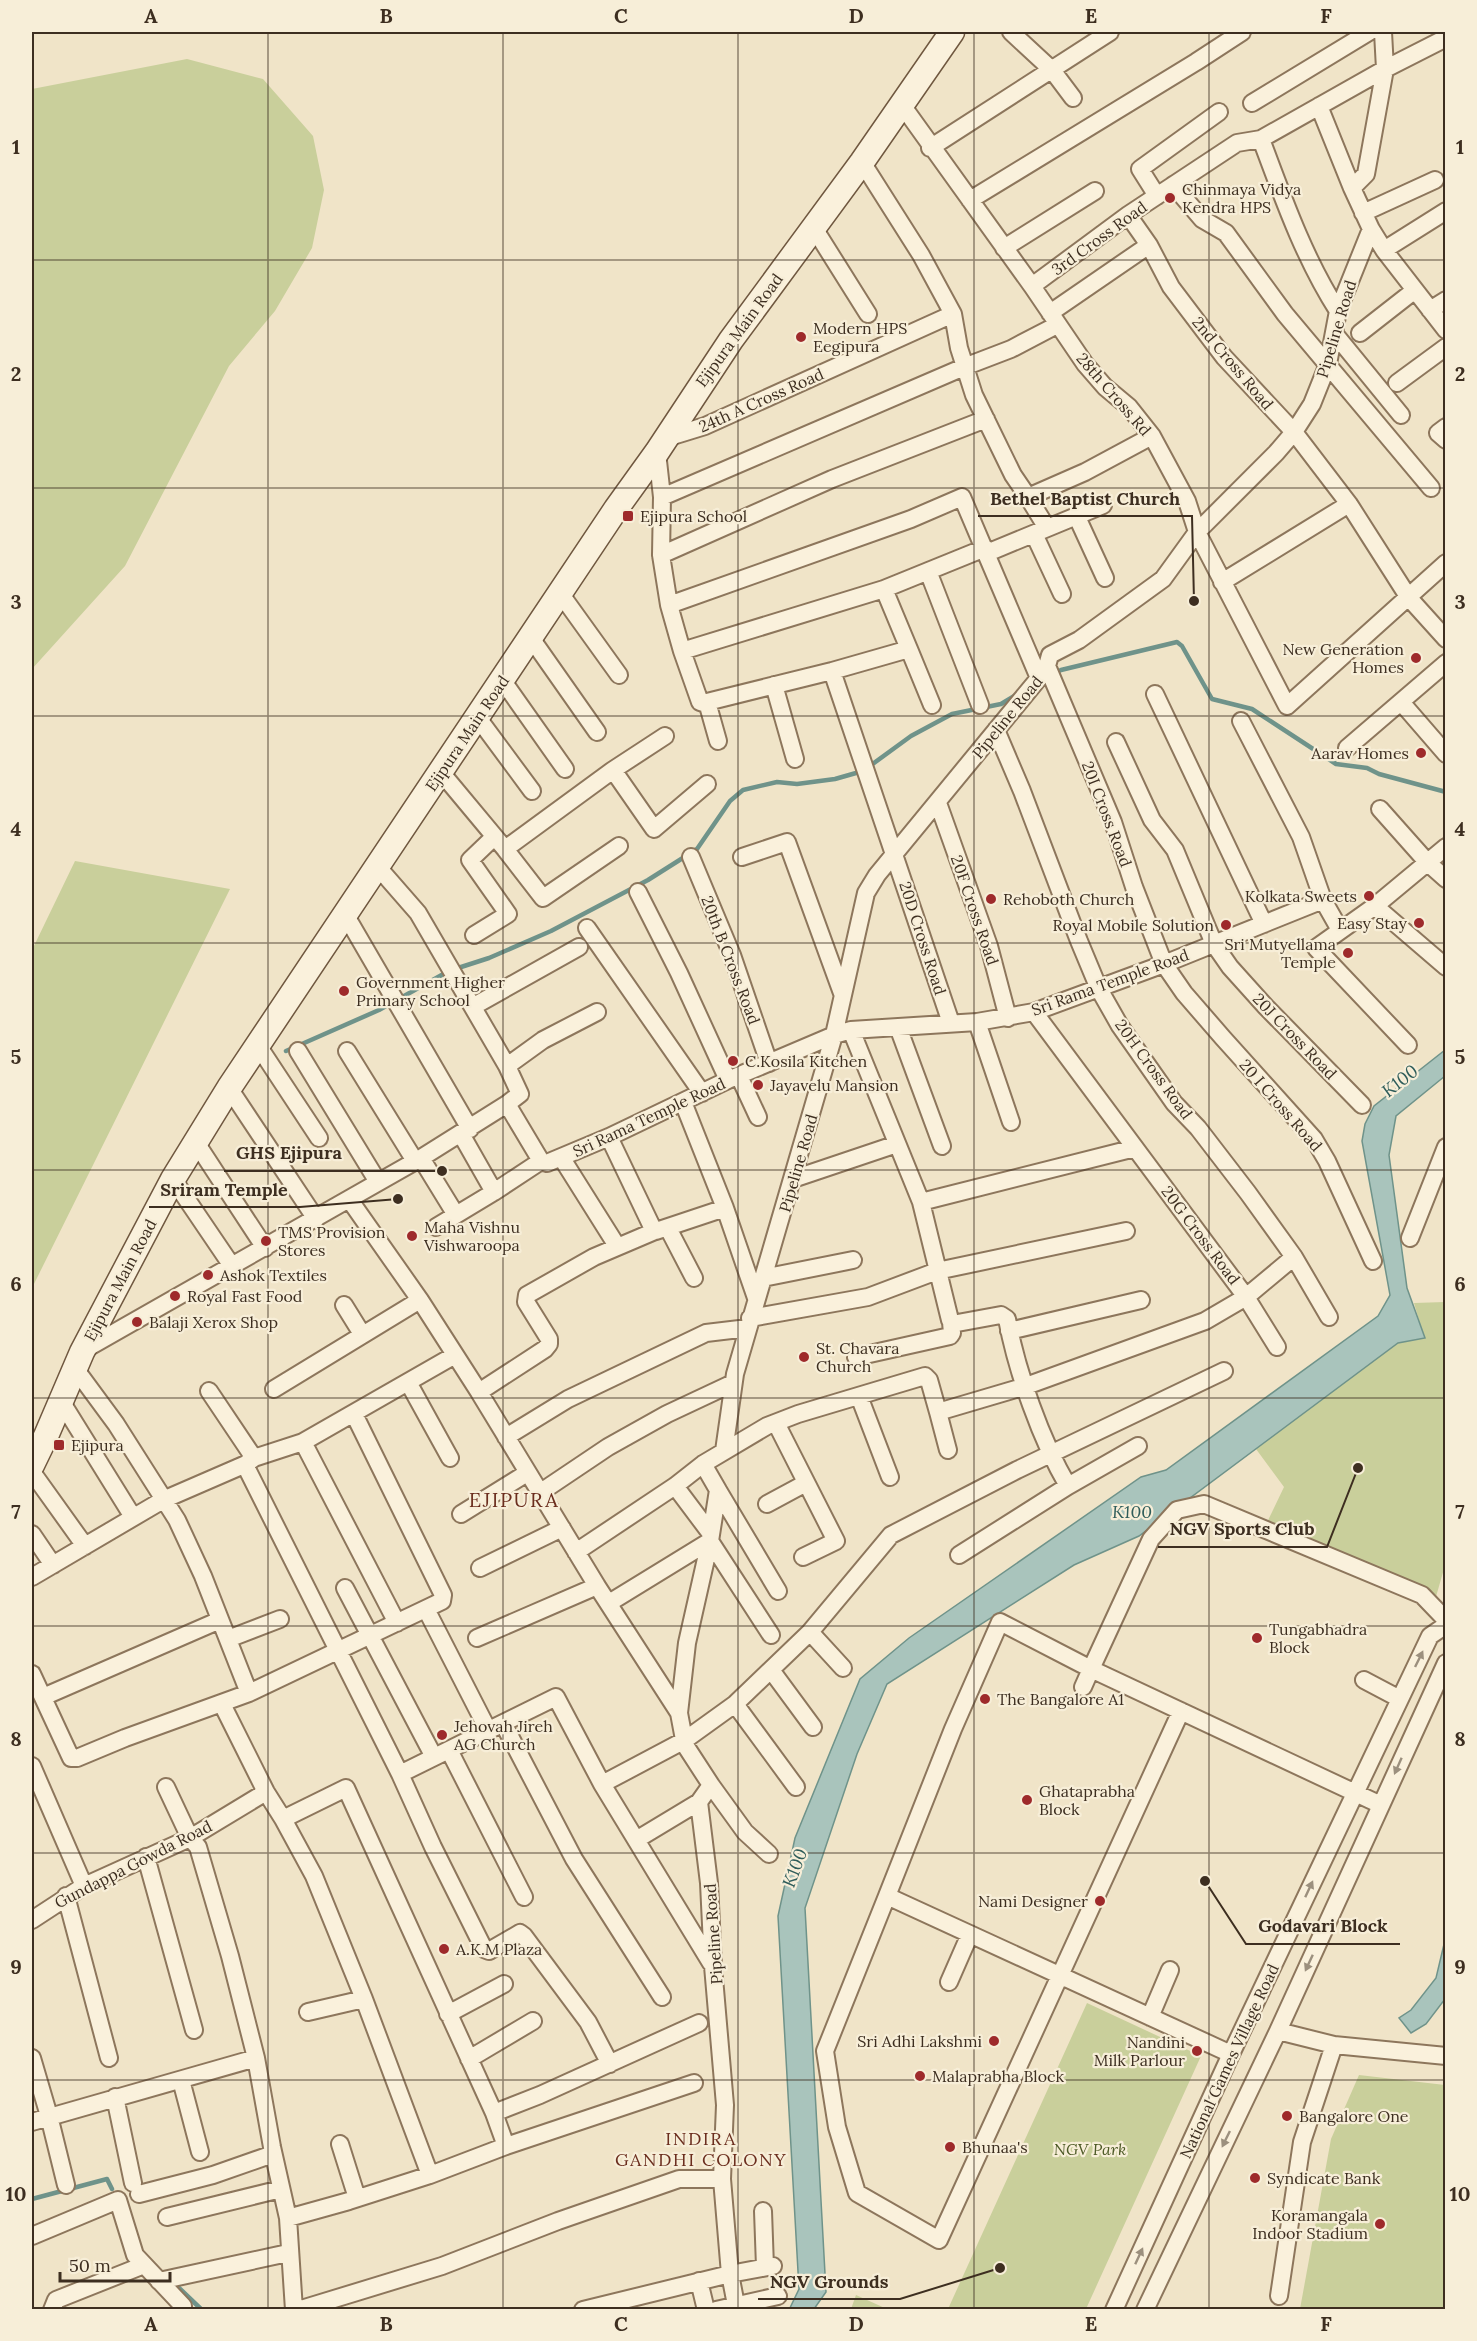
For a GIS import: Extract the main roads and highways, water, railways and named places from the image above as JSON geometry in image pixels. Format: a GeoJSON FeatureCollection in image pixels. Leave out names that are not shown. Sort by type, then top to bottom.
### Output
{"type":"FeatureCollection","features":[{"type":"Feature","properties":{"kind":"water","name":"K100"},"geometry":{"type":"Polygon","coordinates":[[[1445,1050],[1445,1076],[1396,1116],[1389,1155],[1407,1288],[1425,1338],[1398,1343],[1139,1536],[1074,1565],[887,1684],[857,1754],[805,1908],[826,2292],[814,2309],[789,2310],[799,2289],[778,1916],[795,1838],[860,1679],[909,1638],[1141,1477],[1166,1470],[1378,1316],[1390,1295],[1362,1141],[1365,1124],[1374,1106],[1445,1050]]]}},
{"type":"Feature","properties":{"kind":"water"},"geometry":{"type":"Polygon","coordinates":[[[1445,1940],[1445,1999],[1426,2024],[1411,2033],[1399,2018],[1411,2010],[1436,1978],[1445,1940]]]}},
{"type":"Feature","properties":{"kind":"waterway"},"geometry":{"type":"LineString","coordinates":[[1055,673],[1177,642],[1182,646],[1212,699],[1252,709],[1336,764],[1367,768],[1379,774],[1446,792]]}},
{"type":"Feature","properties":{"kind":"waterway"},"geometry":{"type":"LineString","coordinates":[[458,968],[489,958],[551,931],[648,880],[697,849],[730,801],[743,790],[777,782],[797,784],[835,779],[863,771],[911,736],[952,714],[1001,704],[1016,695]]}},
{"type":"Feature","properties":{"kind":"waterway"},"geometry":{"type":"LineString","coordinates":[[286,1051],[379,1010],[447,972]]}},
{"type":"Feature","properties":{"kind":"waterway"},"geometry":{"type":"LineString","coordinates":[[32,2199],[107,2179],[112,2189]]}},
{"type":"Feature","properties":{"kind":"waterway"},"geometry":{"type":"LineString","coordinates":[[179,2288],[202,2310]]}},
{"type":"Feature","properties":{"kind":"place","name":"Chinmaya Vidya Kendra HPS"},"geometry":{"type":"Point","coordinates":[1170,198]}},
{"type":"Feature","properties":{"kind":"place","name":"Modern HPS Eegipura"},"geometry":{"type":"Point","coordinates":[801,337]}},
{"type":"Feature","properties":{"kind":"place","name":"Ejipura School"},"geometry":{"type":"Point","coordinates":[628,516]}},
{"type":"Feature","properties":{"kind":"place","name":"Bethel Baptist Church"},"geometry":{"type":"Point","coordinates":[1194,601]}},
{"type":"Feature","properties":{"kind":"place","name":"New Generation Homes"},"geometry":{"type":"Point","coordinates":[1416,658]}},
{"type":"Feature","properties":{"kind":"place","name":"Aarav Homes"},"geometry":{"type":"Point","coordinates":[1421,753]}},
{"type":"Feature","properties":{"kind":"place","name":"Kolkata Sweets"},"geometry":{"type":"Point","coordinates":[1369,896]}},
{"type":"Feature","properties":{"kind":"place","name":"Rehoboth Church"},"geometry":{"type":"Point","coordinates":[991,899]}},
{"type":"Feature","properties":{"kind":"place","name":"Easy Stay"},"geometry":{"type":"Point","coordinates":[1419,923]}},
{"type":"Feature","properties":{"kind":"place","name":"Royal Mobile Solution"},"geometry":{"type":"Point","coordinates":[1226,925]}},
{"type":"Feature","properties":{"kind":"place","name":"Sri Mutyellama Temple"},"geometry":{"type":"Point","coordinates":[1348,953]}},
{"type":"Feature","properties":{"kind":"place","name":"Government Higher Primary School"},"geometry":{"type":"Point","coordinates":[344,991]}},
{"type":"Feature","properties":{"kind":"place","name":"C.Kosila Kitchen"},"geometry":{"type":"Point","coordinates":[733,1061]}},
{"type":"Feature","properties":{"kind":"place","name":"Jayavelu Mansion"},"geometry":{"type":"Point","coordinates":[758,1085]}},
{"type":"Feature","properties":{"kind":"place","name":"GHS Ejipura"},"geometry":{"type":"Point","coordinates":[442,1171]}},
{"type":"Feature","properties":{"kind":"place","name":"Sriram Temple"},"geometry":{"type":"Point","coordinates":[398,1199]}},
{"type":"Feature","properties":{"kind":"place","name":"Maha Vishnu Vishwaroopa"},"geometry":{"type":"Point","coordinates":[412,1236]}},
{"type":"Feature","properties":{"kind":"place","name":"TMS Provision Stores"},"geometry":{"type":"Point","coordinates":[266,1241]}},
{"type":"Feature","properties":{"kind":"place","name":"Ashok Textiles"},"geometry":{"type":"Point","coordinates":[208,1275]}},
{"type":"Feature","properties":{"kind":"place","name":"Royal Fast Food"},"geometry":{"type":"Point","coordinates":[175,1296]}},
{"type":"Feature","properties":{"kind":"place","name":"Balaji Xerox Shop"},"geometry":{"type":"Point","coordinates":[137,1322]}},
{"type":"Feature","properties":{"kind":"place","name":"St. Chavara Church"},"geometry":{"type":"Point","coordinates":[804,1357]}},
{"type":"Feature","properties":{"kind":"place","name":"Ejipura"},"geometry":{"type":"Point","coordinates":[59,1445]}},
{"type":"Feature","properties":{"kind":"place","name":"NGV Sports Club"},"geometry":{"type":"Point","coordinates":[1358,1468]}},
{"type":"Feature","properties":{"kind":"place","name":"Tungabhadra Block"},"geometry":{"type":"Point","coordinates":[1257,1638]}},
{"type":"Feature","properties":{"kind":"place","name":"The Bangalore A1"},"geometry":{"type":"Point","coordinates":[985,1699]}},
{"type":"Feature","properties":{"kind":"place","name":"Jehovah Jireh AG Church"},"geometry":{"type":"Point","coordinates":[442,1735]}},
{"type":"Feature","properties":{"kind":"place","name":"Ghataprabha Block"},"geometry":{"type":"Point","coordinates":[1027,1800]}},
{"type":"Feature","properties":{"kind":"place","name":"Godavari Block"},"geometry":{"type":"Point","coordinates":[1205,1881]}},
{"type":"Feature","properties":{"kind":"place","name":"Nami Designer"},"geometry":{"type":"Point","coordinates":[1100,1901]}},
{"type":"Feature","properties":{"kind":"place","name":"A.K.M Plaza"},"geometry":{"type":"Point","coordinates":[444,1949]}},
{"type":"Feature","properties":{"kind":"place","name":"Sri Adhi Lakshmi"},"geometry":{"type":"Point","coordinates":[994,2041]}},
{"type":"Feature","properties":{"kind":"place","name":"Nandini Milk Parlour"},"geometry":{"type":"Point","coordinates":[1197,2051]}},
{"type":"Feature","properties":{"kind":"place","name":"Malaprabha Block"},"geometry":{"type":"Point","coordinates":[920,2076]}},
{"type":"Feature","properties":{"kind":"place","name":"Bangalore One"},"geometry":{"type":"Point","coordinates":[1287,2116]}},
{"type":"Feature","properties":{"kind":"place","name":"Bhunaa's"},"geometry":{"type":"Point","coordinates":[950,2147]}},
{"type":"Feature","properties":{"kind":"place","name":"Syndicate Bank"},"geometry":{"type":"Point","coordinates":[1255,2178]}},
{"type":"Feature","properties":{"kind":"place","name":"Koramangala Indoor Stadium"},"geometry":{"type":"Point","coordinates":[1380,2224]}},
{"type":"Feature","properties":{"kind":"place","name":"NGV Grounds"},"geometry":{"type":"Point","coordinates":[1000,2268]}},
{"type":"Feature","properties":{"kind":"district","name":"EJIPURA"},"geometry":{"type":"Point","coordinates":[514,1500]}},
{"type":"Feature","properties":{"kind":"district","name":"INDIRA GANDHI COLONY"},"geometry":{"type":"Point","coordinates":[701,2149]}},
{"type":"Feature","properties":{"kind":"park label","name":"NGV Park"},"geometry":{"type":"Point","coordinates":[1090,2149]}}]}
